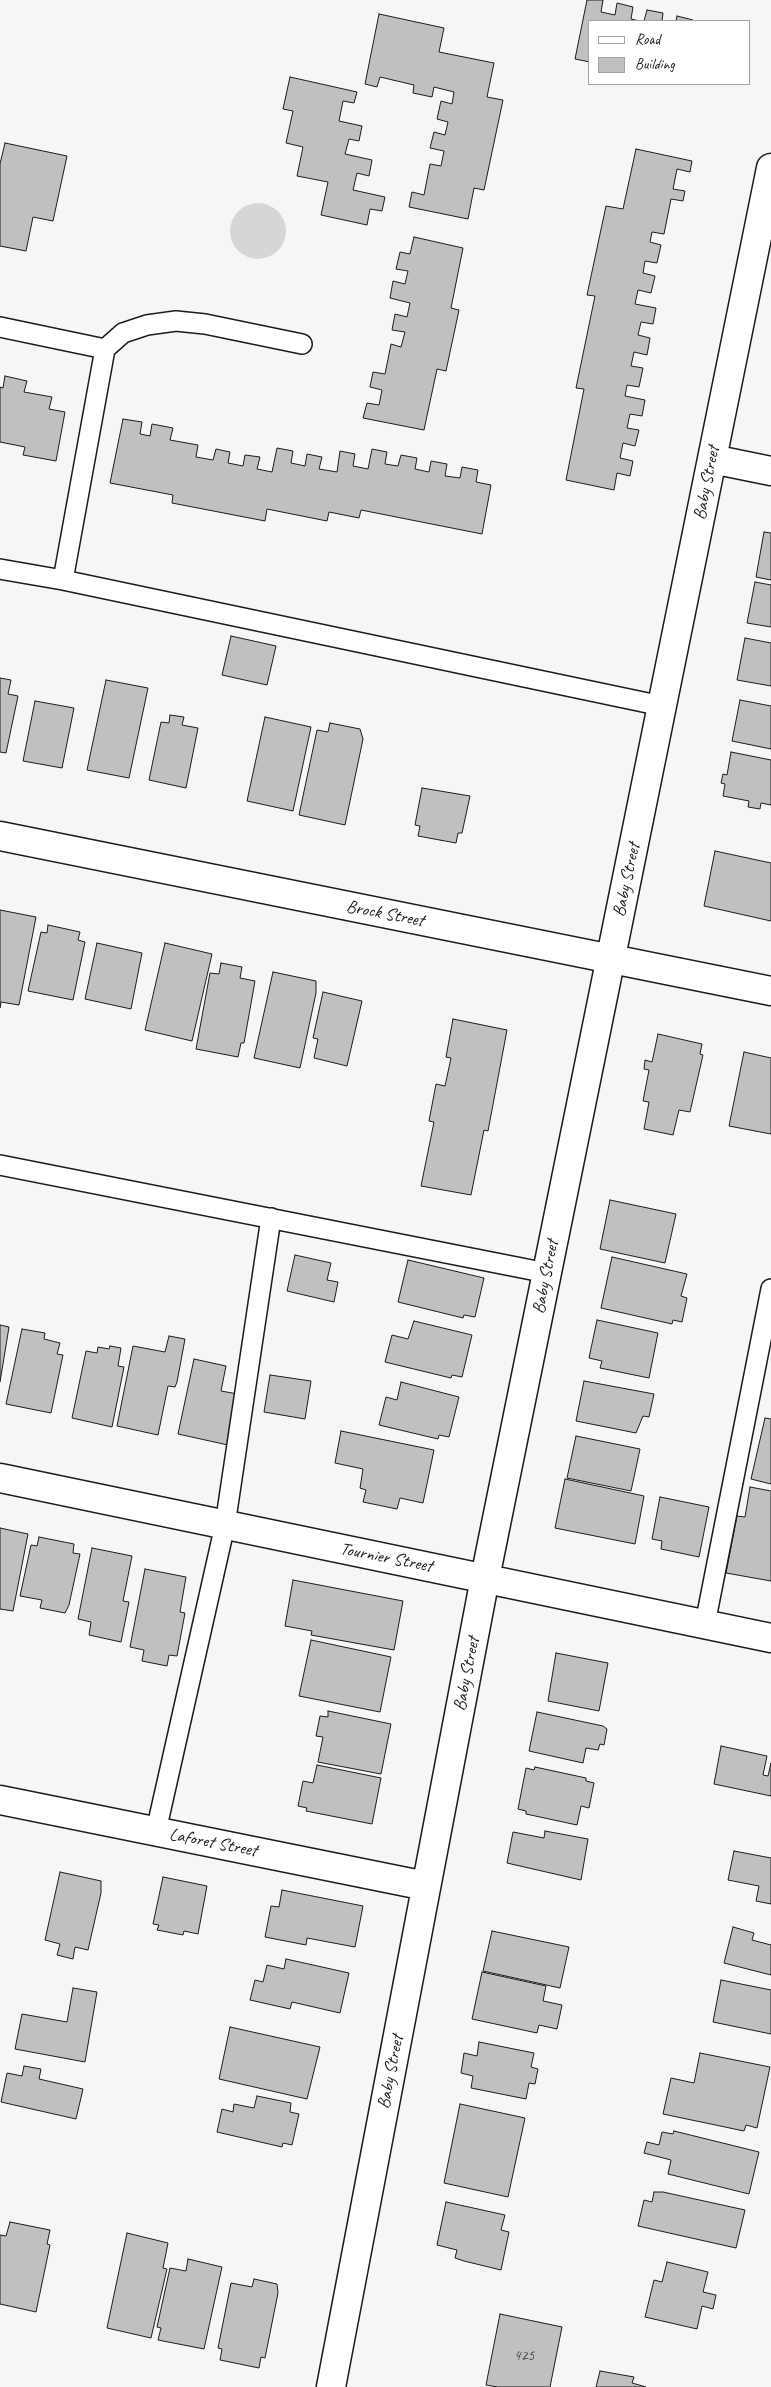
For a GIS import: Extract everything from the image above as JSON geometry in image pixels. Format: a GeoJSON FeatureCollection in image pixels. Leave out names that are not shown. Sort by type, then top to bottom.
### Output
{"type":"FeatureCollection","features":[{"type":"Feature","properties":{"kind":"street","name":"Baby Street"},"geometry":{"type":"LineString","coordinates":[[331,2387],[485,1578],[771,168]]}},
{"type":"Feature","properties":{"kind":"street"},"geometry":{"type":"LineString","coordinates":[[712,459],[771,471]]}},
{"type":"Feature","properties":{"kind":"street","name":"Brock Street"},"geometry":{"type":"LineString","coordinates":[[0,836],[771,991]]}},
{"type":"Feature","properties":{"kind":"street","name":"Tournier Street"},"geometry":{"type":"LineString","coordinates":[[0,1478],[771,1638]]}},
{"type":"Feature","properties":{"kind":"street","name":"Laforet Street"},"geometry":{"type":"LineString","coordinates":[[0,1800],[426,1886]]}},
{"type":"Feature","properties":{"kind":"lane"},"geometry":{"type":"LineString","coordinates":[[63,580],[105,349],[123,333],[147,325],[176,321],[205,324],[302,344]]}},
{"type":"Feature","properties":{"kind":"lane"},"geometry":{"type":"LineString","coordinates":[[0,327],[105,349]]}},
{"type":"Feature","properties":{"kind":"lane"},"geometry":{"type":"LineString","coordinates":[[0,569],[63,580],[662,706]]}},
{"type":"Feature","properties":{"kind":"lane"},"geometry":{"type":"LineString","coordinates":[[0,1165],[547,1273]]}},
{"type":"Feature","properties":{"kind":"lane"},"geometry":{"type":"LineString","coordinates":[[156,1832],[225,1525],[271,1218]]}},
{"type":"Feature","properties":{"kind":"lane"},"geometry":{"type":"LineString","coordinates":[[705,1624],[771,1289]]}},
{"type":"Feature","properties":{"kind":"shaded area"},"geometry":{"type":"Polygon","coordinates":[[[258,203],[269,205],[278,211],[284,220],[286,231],[284,242],[278,251],[269,257],[258,259],[247,257],[238,251],[232,242],[230,231],[232,220],[238,211],[247,205],[258,203]]]}},
{"type":"Feature","properties":{"kind":"building"},"geometry":{"type":"Polygon","coordinates":[[[587,0],[603,0],[601,12],[615,15],[617,3],[633,7],[631,19],[636,20],[588,20],[588,62],[575,59],[587,0]]]}},
{"type":"Feature","properties":{"kind":"building"},"geometry":{"type":"Polygon","coordinates":[[[647,10],[663,13],[662,20],[644,20],[647,10]]]}},
{"type":"Feature","properties":{"kind":"building"},"geometry":{"type":"Polygon","coordinates":[[[379,14],[444,28],[439,52],[494,63],[487,97],[503,100],[484,190],[474,188],[468,219],[409,207],[412,192],[424,195],[430,164],[441,166],[444,151],[430,148],[434,132],[445,135],[448,122],[437,119],[441,101],[452,104],[454,92],[434,87],[432,97],[413,93],[414,85],[380,77],[377,87],[365,84],[379,14]]]}},
{"type":"Feature","properties":{"kind":"building"},"geometry":{"type":"Polygon","coordinates":[[[677,16],[693,20],[676,20],[677,16]]]}},
{"type":"Feature","properties":{"kind":"building"},"geometry":{"type":"Polygon","coordinates":[[[290,77],[357,92],[354,103],[343,101],[339,121],[362,126],[359,141],[349,139],[345,154],[372,160],[369,176],[357,173],[353,190],[385,197],[382,211],[370,209],[367,225],[321,215],[328,182],[297,176],[303,147],[286,143],[293,111],[283,109],[290,77]]]}},
{"type":"Feature","properties":{"kind":"building"},"geometry":{"type":"Polygon","coordinates":[[[5,143],[67,156],[53,221],[33,217],[26,251],[0,246],[0,164],[5,143]]]}},
{"type":"Feature","properties":{"kind":"building"},"geometry":{"type":"Polygon","coordinates":[[[636,149],[692,161],[690,172],[677,169],[673,189],[685,191],[683,201],[671,199],[664,234],[652,232],[650,242],[661,245],[657,263],[645,261],[643,273],[655,276],[651,293],[638,290],[635,304],[656,308],[653,324],[641,322],[638,335],[650,338],[647,355],[634,352],[631,366],[643,368],[639,387],[627,385],[625,396],[645,400],[642,416],[630,414],[627,428],[639,430],[635,446],[623,443],[620,458],[633,461],[630,476],[617,473],[614,490],[566,480],[584,389],[576,388],[595,296],[587,295],[606,206],[623,209],[636,149]]]}},
{"type":"Feature","properties":{"kind":"building"},"geometry":{"type":"Polygon","coordinates":[[[414,237],[463,248],[451,308],[459,310],[446,371],[437,369],[424,430],[363,418],[367,403],[379,405],[382,390],[370,387],[373,372],[385,374],[391,344],[401,347],[405,332],[392,330],[395,314],[407,317],[410,303],[390,298],[393,281],[405,284],[408,271],[396,269],[400,252],[410,254],[414,237]]]}},
{"type":"Feature","properties":{"kind":"building"},"geometry":{"type":"Polygon","coordinates":[[[5,376],[27,381],[24,392],[52,397],[49,409],[65,412],[56,461],[23,455],[25,447],[0,442],[0,387],[3,388],[5,376]]]}},
{"type":"Feature","properties":{"kind":"building"},"geometry":{"type":"Polygon","coordinates":[[[123,419],[142,422],[140,434],[150,436],[152,424],[173,428],[170,440],[198,445],[196,457],[213,460],[216,449],[230,452],[228,463],[243,466],[245,455],[260,457],[257,469],[272,472],[277,448],[293,451],[291,463],[305,466],[307,454],[322,457],[319,469],[337,472],[340,451],[355,454],[353,466],[368,469],[372,449],[387,452],[385,464],[398,466],[401,455],[417,458],[415,469],[429,472],[431,461],[447,464],[445,476],[460,478],[462,467],[478,470],[476,482],[491,485],[482,534],[361,510],[359,518],[329,512],[327,521],[267,509],[265,521],[172,503],[173,495],[110,483],[123,419]]]}},
{"type":"Feature","properties":{"kind":"building"},"geometry":{"type":"Polygon","coordinates":[[[764,532],[771,533],[771,580],[756,577],[764,532]]]}},
{"type":"Feature","properties":{"kind":"building"},"geometry":{"type":"Polygon","coordinates":[[[755,582],[771,585],[771,627],[747,623],[755,582]]]}},
{"type":"Feature","properties":{"kind":"building"},"geometry":{"type":"Polygon","coordinates":[[[231,636],[276,646],[267,685],[222,675],[231,636]]]}},
{"type":"Feature","properties":{"kind":"building"},"geometry":{"type":"Polygon","coordinates":[[[745,638],[771,643],[771,686],[737,680],[745,638]]]}},
{"type":"Feature","properties":{"kind":"building"},"geometry":{"type":"Polygon","coordinates":[[[0,678],[11,680],[8,694],[18,696],[6,753],[0,752],[0,678]]]}},
{"type":"Feature","properties":{"kind":"building"},"geometry":{"type":"Polygon","coordinates":[[[106,680],[148,688],[129,778],[87,770],[106,680]]]}},
{"type":"Feature","properties":{"kind":"building"},"geometry":{"type":"Polygon","coordinates":[[[740,700],[771,706],[771,749],[732,741],[740,700]]]}},
{"type":"Feature","properties":{"kind":"building"},"geometry":{"type":"Polygon","coordinates":[[[35,701],[74,708],[62,768],[23,761],[35,701]]]}},
{"type":"Feature","properties":{"kind":"building"},"geometry":{"type":"Polygon","coordinates":[[[170,715],[184,717],[182,725],[198,728],[186,788],[149,780],[161,722],[169,723],[170,715]]]}},
{"type":"Feature","properties":{"kind":"building"},"geometry":{"type":"Polygon","coordinates":[[[265,717],[311,727],[293,811],[247,801],[265,717]]]}},
{"type":"Feature","properties":{"kind":"building"},"geometry":{"type":"Polygon","coordinates":[[[330,723],[360,729],[363,739],[345,825],[299,815],[317,730],[328,732],[330,723]]]}},
{"type":"Feature","properties":{"kind":"building"},"geometry":{"type":"Polygon","coordinates":[[[731,752],[771,760],[771,805],[761,803],[760,809],[748,807],[749,801],[723,796],[725,784],[721,783],[723,774],[727,775],[731,752]]]}},
{"type":"Feature","properties":{"kind":"building"},"geometry":{"type":"Polygon","coordinates":[[[422,788],[470,796],[462,833],[458,833],[456,843],[418,836],[420,826],[415,825],[422,788]]]}},
{"type":"Feature","properties":{"kind":"building"},"geometry":{"type":"Polygon","coordinates":[[[715,851],[771,863],[771,921],[704,906],[715,851]]]}},
{"type":"Feature","properties":{"kind":"building"},"geometry":{"type":"Polygon","coordinates":[[[0,910],[36,917],[19,1005],[1,1002],[0,1008],[0,910]]]}},
{"type":"Feature","properties":{"kind":"building"},"geometry":{"type":"Polygon","coordinates":[[[48,925],[80,932],[78,940],[85,942],[73,1000],[28,991],[41,932],[47,933],[48,925]]]}},
{"type":"Feature","properties":{"kind":"building"},"geometry":{"type":"Polygon","coordinates":[[[97,943],[142,953],[131,1009],[85,999],[97,943]]]}},
{"type":"Feature","properties":{"kind":"building"},"geometry":{"type":"Polygon","coordinates":[[[165,943],[212,954],[192,1041],[145,1030],[165,943]]]}},
{"type":"Feature","properties":{"kind":"building"},"geometry":{"type":"Polygon","coordinates":[[[221,963],[242,967],[240,978],[255,981],[244,1043],[241,1043],[238,1057],[196,1049],[210,973],[219,974],[221,963]]]}},
{"type":"Feature","properties":{"kind":"building"},"geometry":{"type":"Polygon","coordinates":[[[273,972],[316,981],[316,993],[300,1068],[254,1058],[273,972]]]}},
{"type":"Feature","properties":{"kind":"building"},"geometry":{"type":"Polygon","coordinates":[[[323,992],[362,1001],[347,1066],[314,1058],[318,1039],[313,1038],[323,992]]]}},
{"type":"Feature","properties":{"kind":"building"},"geometry":{"type":"Polygon","coordinates":[[[453,1019],[507,1030],[488,1131],[484,1130],[471,1195],[421,1186],[434,1122],[429,1121],[436,1084],[445,1086],[451,1058],[446,1057],[453,1019]]]}},
{"type":"Feature","properties":{"kind":"building"},"geometry":{"type":"Polygon","coordinates":[[[658,1034],[702,1044],[700,1054],[703,1055],[690,1112],[679,1110],[673,1135],[644,1129],[649,1102],[643,1101],[649,1070],[644,1069],[645,1060],[652,1062],[658,1034]]]}},
{"type":"Feature","properties":{"kind":"building"},"geometry":{"type":"Polygon","coordinates":[[[744,1052],[771,1058],[771,1134],[729,1126],[744,1052]]]}},
{"type":"Feature","properties":{"kind":"building"},"geometry":{"type":"Polygon","coordinates":[[[610,1200],[676,1214],[665,1263],[600,1249],[610,1200]]]}},
{"type":"Feature","properties":{"kind":"building"},"geometry":{"type":"Polygon","coordinates":[[[295,1255],[331,1263],[327,1280],[338,1282],[334,1302],[287,1291],[295,1255]]]}},
{"type":"Feature","properties":{"kind":"building"},"geometry":{"type":"Polygon","coordinates":[[[612,1257],[687,1274],[681,1296],[687,1298],[682,1322],[673,1320],[672,1324],[601,1308],[612,1257]]]}},
{"type":"Feature","properties":{"kind":"building"},"geometry":{"type":"Polygon","coordinates":[[[408,1260],[484,1278],[475,1317],[464,1315],[463,1318],[398,1302],[408,1260]]]}},
{"type":"Feature","properties":{"kind":"building"},"geometry":{"type":"Polygon","coordinates":[[[597,1320],[658,1333],[649,1378],[600,1368],[602,1361],[589,1358],[597,1320]]]}},
{"type":"Feature","properties":{"kind":"building"},"geometry":{"type":"Polygon","coordinates":[[[414,1321],[472,1335],[462,1377],[452,1375],[451,1378],[385,1362],[392,1335],[408,1339],[414,1321]]]}},
{"type":"Feature","properties":{"kind":"building"},"geometry":{"type":"Polygon","coordinates":[[[0,1325],[9,1327],[0,1382],[0,1325]]]}},
{"type":"Feature","properties":{"kind":"building"},"geometry":{"type":"Polygon","coordinates":[[[22,1329],[45,1333],[44,1339],[60,1343],[57,1354],[63,1355],[51,1413],[6,1404],[22,1329]]]}},
{"type":"Feature","properties":{"kind":"building"},"geometry":{"type":"Polygon","coordinates":[[[169,1336],[185,1339],[177,1382],[175,1387],[168,1386],[158,1435],[117,1426],[133,1346],[165,1352],[169,1336]]]}},
{"type":"Feature","properties":{"kind":"building"},"geometry":{"type":"Polygon","coordinates":[[[110,1346],[121,1348],[118,1366],[124,1367],[112,1427],[72,1418],[86,1351],[97,1353],[98,1347],[109,1349],[110,1346]]]}},
{"type":"Feature","properties":{"kind":"building"},"geometry":{"type":"Polygon","coordinates":[[[194,1359],[226,1366],[221,1391],[238,1394],[228,1445],[178,1434],[194,1359]]]}},
{"type":"Feature","properties":{"kind":"building"},"geometry":{"type":"Polygon","coordinates":[[[270,1375],[311,1381],[305,1419],[264,1412],[270,1375]]]}},
{"type":"Feature","properties":{"kind":"building"},"geometry":{"type":"Polygon","coordinates":[[[584,1381],[654,1394],[649,1417],[643,1416],[636,1433],[576,1421],[584,1381]]]}},
{"type":"Feature","properties":{"kind":"building"},"geometry":{"type":"Polygon","coordinates":[[[401,1382],[459,1397],[449,1437],[439,1435],[438,1439],[379,1425],[386,1397],[397,1400],[401,1382]]]}},
{"type":"Feature","properties":{"kind":"building"},"geometry":{"type":"Polygon","coordinates":[[[765,1418],[771,1419],[771,1484],[751,1479],[765,1418]]]}},
{"type":"Feature","properties":{"kind":"building"},"geometry":{"type":"Polygon","coordinates":[[[341,1431],[434,1450],[423,1503],[400,1498],[397,1509],[363,1502],[366,1490],[360,1488],[363,1469],[335,1463],[341,1431]]]}},
{"type":"Feature","properties":{"kind":"building"},"geometry":{"type":"Polygon","coordinates":[[[576,1436],[640,1449],[631,1491],[567,1478],[576,1436]]]}},
{"type":"Feature","properties":{"kind":"building"},"geometry":{"type":"Polygon","coordinates":[[[565,1479],[644,1496],[635,1544],[555,1528],[565,1479]]]}},
{"type":"Feature","properties":{"kind":"building"},"geometry":{"type":"Polygon","coordinates":[[[750,1487],[771,1491],[771,1581],[726,1573],[737,1516],[745,1517],[750,1487]]]}},
{"type":"Feature","properties":{"kind":"building"},"geometry":{"type":"Polygon","coordinates":[[[660,1497],[709,1507],[699,1557],[661,1549],[662,1541],[652,1539],[660,1497]]]}},
{"type":"Feature","properties":{"kind":"building"},"geometry":{"type":"Polygon","coordinates":[[[0,1528],[28,1534],[13,1611],[0,1609],[0,1528]]]}},
{"type":"Feature","properties":{"kind":"building"},"geometry":{"type":"Polygon","coordinates":[[[39,1537],[74,1544],[73,1553],[80,1554],[69,1605],[65,1613],[40,1608],[42,1600],[20,1596],[31,1545],[37,1546],[39,1537]]]}},
{"type":"Feature","properties":{"kind":"building"},"geometry":{"type":"Polygon","coordinates":[[[92,1548],[132,1556],[123,1601],[129,1602],[121,1642],[89,1635],[91,1622],[78,1619],[92,1548]]]}},
{"type":"Feature","properties":{"kind":"building"},"geometry":{"type":"Polygon","coordinates":[[[145,1569],[186,1577],[180,1612],[185,1613],[177,1656],[169,1655],[167,1666],[142,1661],[144,1650],[130,1647],[145,1569]]]}},
{"type":"Feature","properties":{"kind":"building"},"geometry":{"type":"Polygon","coordinates":[[[293,1580],[403,1601],[394,1650],[311,1635],[312,1631],[285,1626],[293,1580]]]}},
{"type":"Feature","properties":{"kind":"building"},"geometry":{"type":"Polygon","coordinates":[[[311,1640],[391,1657],[380,1712],[299,1696],[311,1640]]]}},
{"type":"Feature","properties":{"kind":"building"},"geometry":{"type":"Polygon","coordinates":[[[556,1653],[608,1663],[599,1711],[548,1701],[556,1653]]]}},
{"type":"Feature","properties":{"kind":"building"},"geometry":{"type":"Polygon","coordinates":[[[328,1711],[391,1724],[381,1774],[318,1762],[323,1737],[316,1736],[320,1716],[328,1717],[328,1711]]]}},
{"type":"Feature","properties":{"kind":"building"},"geometry":{"type":"Polygon","coordinates":[[[537,1712],[603,1726],[607,1729],[604,1745],[600,1744],[598,1750],[586,1748],[583,1763],[529,1751],[537,1712]]]}},
{"type":"Feature","properties":{"kind":"building"},"geometry":{"type":"Polygon","coordinates":[[[721,1746],[767,1756],[763,1775],[768,1776],[771,1763],[771,1796],[714,1784],[721,1746]]]}},
{"type":"Feature","properties":{"kind":"building"},"geometry":{"type":"Polygon","coordinates":[[[317,1765],[381,1778],[372,1824],[306,1811],[307,1808],[298,1806],[303,1781],[313,1783],[317,1765]]]}},
{"type":"Feature","properties":{"kind":"building"},"geometry":{"type":"Polygon","coordinates":[[[535,1767],[586,1778],[586,1781],[594,1783],[589,1808],[581,1806],[577,1825],[526,1814],[526,1811],[518,1809],[526,1768],[534,1770],[535,1767]]]}},
{"type":"Feature","properties":{"kind":"building"},"geometry":{"type":"Polygon","coordinates":[[[545,1831],[588,1839],[581,1880],[507,1863],[513,1832],[544,1838],[545,1831]]]}},
{"type":"Feature","properties":{"kind":"building"},"geometry":{"type":"Polygon","coordinates":[[[734,1851],[771,1858],[771,1904],[756,1901],[759,1886],[728,1880],[734,1851]]]}},
{"type":"Feature","properties":{"kind":"building"},"geometry":{"type":"Polygon","coordinates":[[[60,1872],[101,1881],[101,1893],[88,1950],[75,1947],[73,1959],[57,1955],[60,1944],[45,1940],[60,1872]]]}},
{"type":"Feature","properties":{"kind":"building"},"geometry":{"type":"Polygon","coordinates":[[[163,1877],[207,1886],[198,1934],[184,1931],[183,1935],[157,1930],[159,1925],[153,1924],[163,1877]]]}},
{"type":"Feature","properties":{"kind":"building"},"geometry":{"type":"Polygon","coordinates":[[[282,1890],[363,1906],[355,1947],[307,1938],[306,1945],[265,1937],[271,1906],[279,1907],[282,1890]]]}},
{"type":"Feature","properties":{"kind":"building"},"geometry":{"type":"Polygon","coordinates":[[[733,1927],[754,1933],[752,1940],[771,1945],[771,1975],[724,1963],[733,1927]]]}},
{"type":"Feature","properties":{"kind":"building"},"geometry":{"type":"Polygon","coordinates":[[[492,1931],[569,1947],[560,1988],[483,1971],[492,1931]]]}},
{"type":"Feature","properties":{"kind":"building"},"geometry":{"type":"Polygon","coordinates":[[[286,1959],[349,1973],[340,2013],[292,2002],[290,2009],[250,2000],[255,1980],[263,1982],[267,1965],[284,1969],[286,1959]]]}},
{"type":"Feature","properties":{"kind":"building"},"geometry":{"type":"Polygon","coordinates":[[[482,1972],[546,1986],[543,2001],[562,2005],[557,2029],[539,2025],[537,2033],[472,2019],[482,1972]]]}},
{"type":"Feature","properties":{"kind":"building"},"geometry":{"type":"Polygon","coordinates":[[[721,1980],[771,1990],[771,2034],[713,2022],[721,1980]]]}},
{"type":"Feature","properties":{"kind":"building"},"geometry":{"type":"Polygon","coordinates":[[[73,1988],[97,1992],[85,2062],[15,2049],[22,2014],[67,2022],[73,1988]]]}},
{"type":"Feature","properties":{"kind":"building"},"geometry":{"type":"Polygon","coordinates":[[[230,2027],[320,2047],[307,2099],[219,2079],[230,2027]]]}},
{"type":"Feature","properties":{"kind":"building"},"geometry":{"type":"Polygon","coordinates":[[[479,2042],[534,2053],[531,2067],[538,2069],[535,2084],[529,2083],[526,2099],[471,2088],[473,2076],[461,2073],[464,2053],[477,2056],[479,2042]]]}},
{"type":"Feature","properties":{"kind":"building"},"geometry":{"type":"Polygon","coordinates":[[[700,2053],[770,2067],[757,2128],[746,2125],[744,2131],[663,2114],[671,2078],[694,2083],[700,2053]]]}},
{"type":"Feature","properties":{"kind":"building"},"geometry":{"type":"Polygon","coordinates":[[[24,2066],[41,2069],[39,2079],[83,2089],[76,2119],[1,2102],[7,2073],[22,2076],[24,2066]]]}},
{"type":"Feature","properties":{"kind":"building"},"geometry":{"type":"Polygon","coordinates":[[[257,2096],[291,2103],[290,2112],[299,2114],[292,2145],[283,2143],[282,2147],[217,2132],[222,2109],[233,2112],[234,2104],[254,2108],[257,2096]]]}},
{"type":"Feature","properties":{"kind":"building"},"geometry":{"type":"Polygon","coordinates":[[[460,2104],[525,2118],[508,2197],[444,2183],[460,2104]]]}},
{"type":"Feature","properties":{"kind":"building"},"geometry":{"type":"Polygon","coordinates":[[[674,2131],[759,2152],[749,2194],[668,2174],[671,2160],[644,2153],[647,2142],[659,2145],[662,2132],[673,2134],[674,2131]]]}},
{"type":"Feature","properties":{"kind":"building"},"geometry":{"type":"Polygon","coordinates":[[[654,2192],[663,2192],[745,2210],[736,2248],[638,2226],[644,2200],[652,2202],[654,2192]]]}},
{"type":"Feature","properties":{"kind":"building"},"geometry":{"type":"Polygon","coordinates":[[[446,2202],[505,2215],[501,2230],[509,2232],[501,2270],[455,2258],[457,2250],[437,2245],[446,2202]]]}},
{"type":"Feature","properties":{"kind":"building"},"geometry":{"type":"Polygon","coordinates":[[[10,2222],[50,2230],[47,2244],[50,2245],[36,2312],[0,2304],[0,2235],[6,2236],[10,2222]]]}},
{"type":"Feature","properties":{"kind":"building"},"geometry":{"type":"Polygon","coordinates":[[[127,2233],[168,2243],[163,2268],[167,2269],[151,2338],[107,2328],[127,2233]]]}},
{"type":"Feature","properties":{"kind":"building"},"geometry":{"type":"Polygon","coordinates":[[[188,2259],[222,2267],[204,2349],[158,2340],[161,2328],[157,2327],[170,2268],[186,2271],[188,2259]]]}},
{"type":"Feature","properties":{"kind":"building"},"geometry":{"type":"Polygon","coordinates":[[[667,2262],[708,2272],[703,2292],[716,2295],[713,2309],[702,2306],[697,2329],[645,2317],[654,2280],[662,2282],[667,2262]]]}},
{"type":"Feature","properties":{"kind":"building"},"geometry":{"type":"Polygon","coordinates":[[[254,2279],[277,2284],[278,2293],[265,2358],[261,2357],[259,2368],[220,2360],[222,2349],[218,2348],[231,2283],[252,2287],[254,2279]]]}},
{"type":"Feature","properties":{"kind":"building"},"geometry":{"type":"Polygon","coordinates":[[[500,2314],[562,2327],[550,2387],[498,2387],[486,2385],[500,2314]]]}},
{"type":"Feature","properties":{"kind":"building"},"geometry":{"type":"Polygon","coordinates":[[[600,2371],[634,2377],[632,2383],[646,2387],[596,2387],[600,2371]]]}}]}
